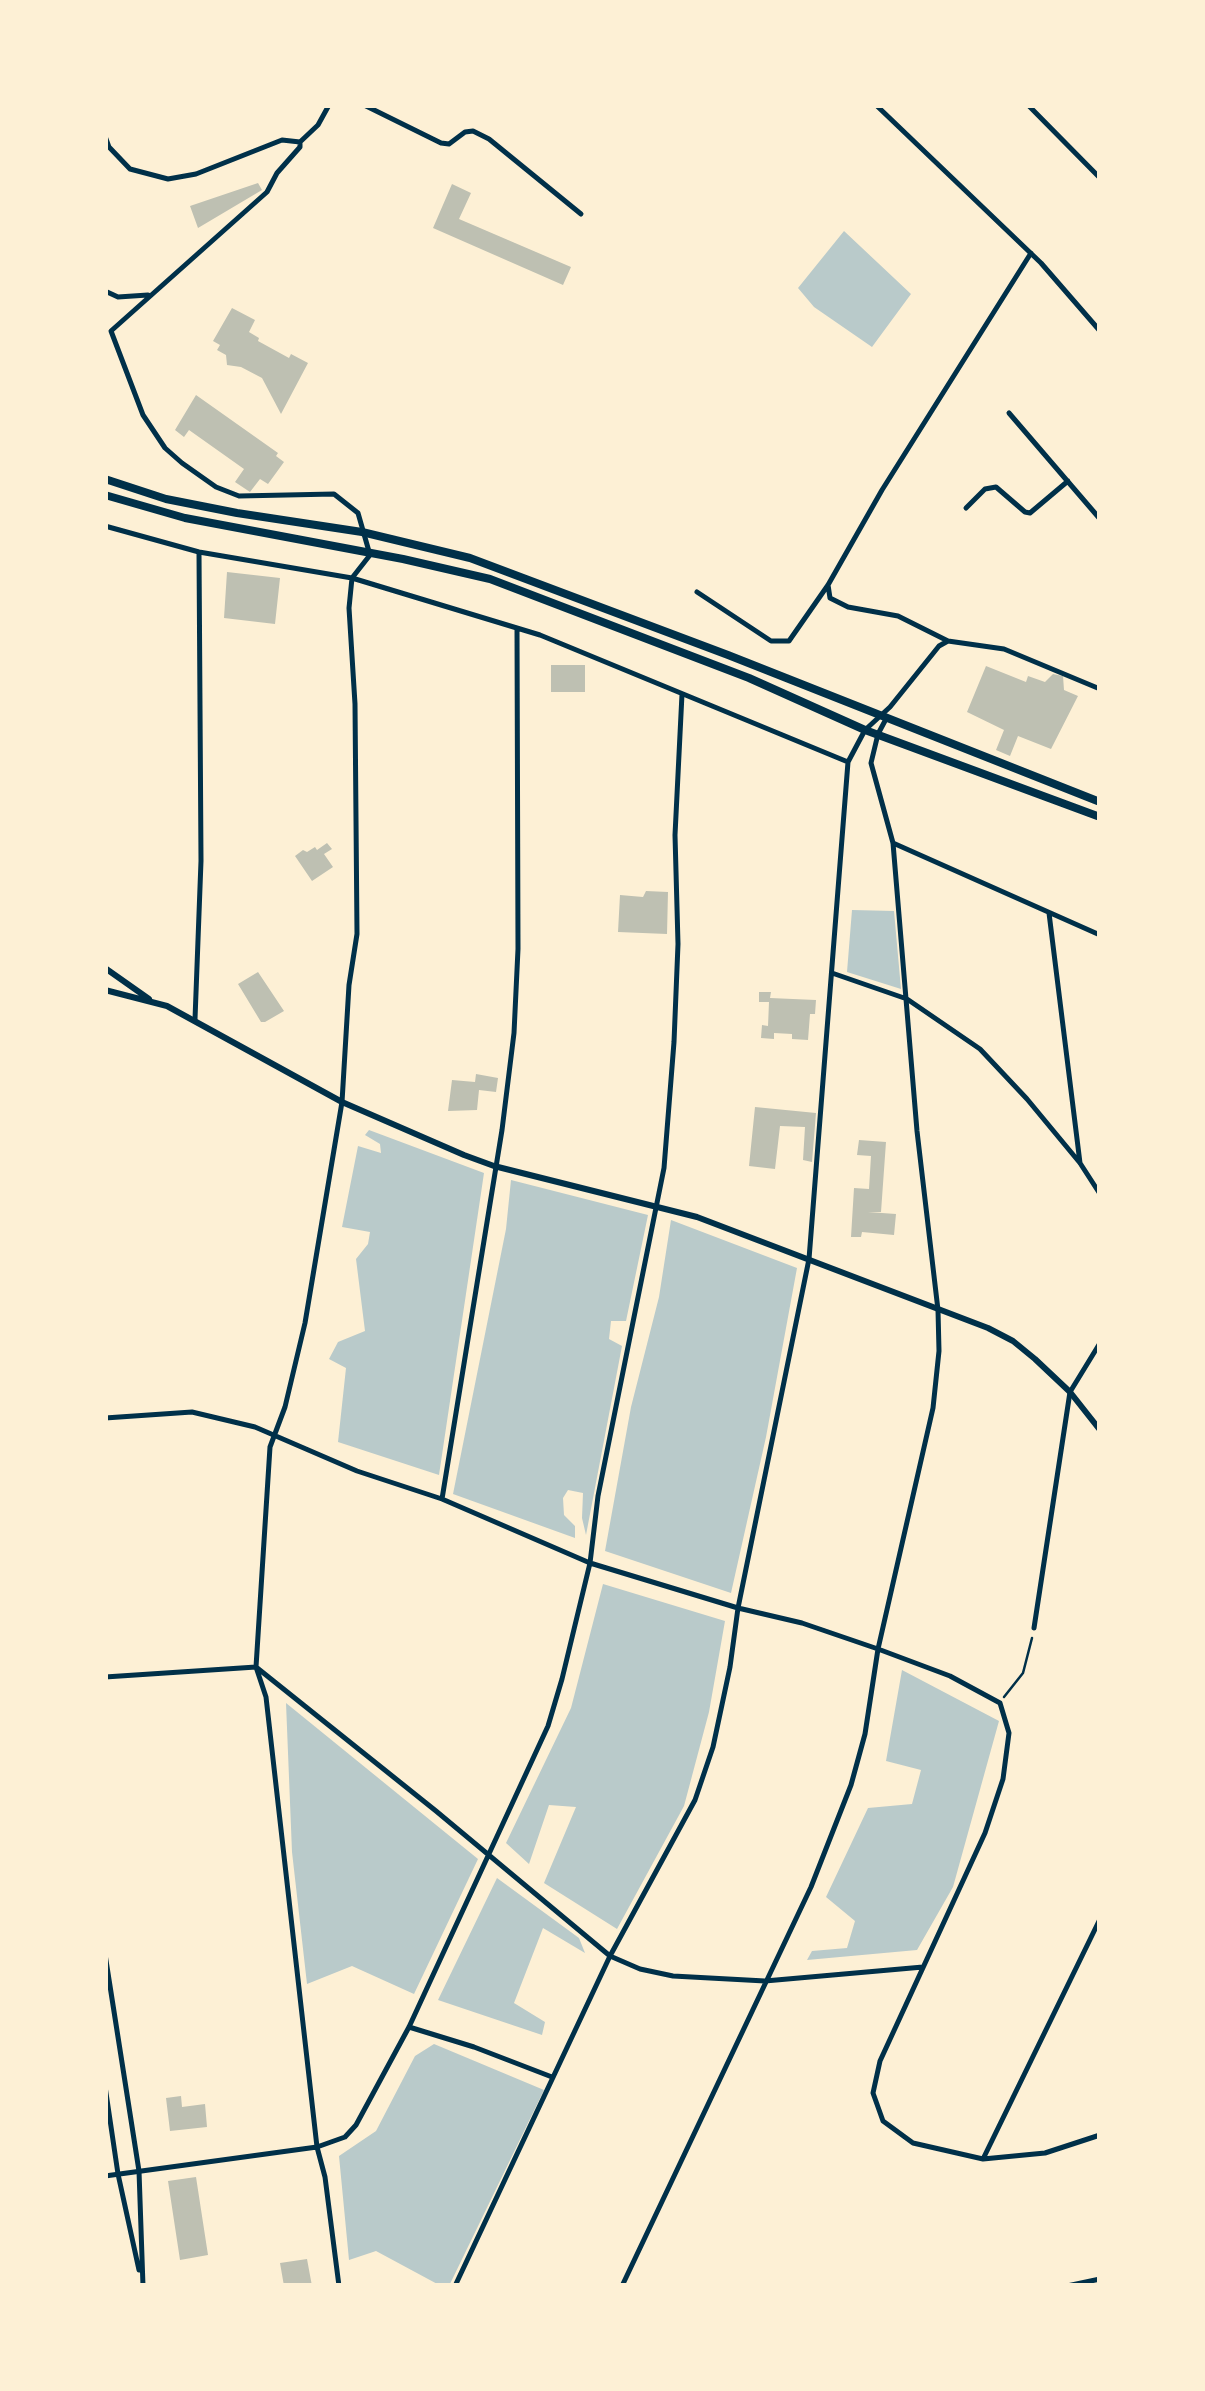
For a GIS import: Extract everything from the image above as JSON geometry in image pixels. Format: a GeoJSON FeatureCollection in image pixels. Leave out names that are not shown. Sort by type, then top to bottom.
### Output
{"type":"FeatureCollection","features":[{"type":"Feature","properties":{"kind":"highway"},"geometry":{"type":"LineString","coordinates":[[105,479],[237,514],[362,532],[434,548],[499,568],[1100,802]]}},
{"type":"Feature","properties":{"kind":"highway"},"geometry":{"type":"LineString","coordinates":[[105,494],[185,518],[490,579],[749,678],[865,730],[1100,817]]}},
{"type":"Feature","properties":{"kind":"main road"},"geometry":{"type":"LineString","coordinates":[[106,967],[150,1000]]}},
{"type":"Feature","properties":{"kind":"main road"},"geometry":{"type":"LineString","coordinates":[[105,993],[150,1000],[195,1019],[342,1102],[494,1166],[659,1205],[988,1328],[1013,1342],[1070,1392],[1100,1430]]}},
{"type":"Feature","properties":{"kind":"street"},"geometry":{"type":"LineString","coordinates":[[328,105],[318,125],[300,142],[267,192],[111,331],[143,416],[165,448],[199,476],[240,496],[334,494],[358,513],[370,555],[352,578],[348,608],[355,704],[357,934],[348,984],[342,1102],[306,1323],[285,1407],[273,1436],[256,1667],[266,1697],[317,2147],[325,2177],[338,2286]]}},
{"type":"Feature","properties":{"kind":"street"},"geometry":{"type":"LineString","coordinates":[[364,105],[442,143],[449,144],[473,131],[489,139],[581,214]]}},
{"type":"Feature","properties":{"kind":"street"},"geometry":{"type":"LineString","coordinates":[[876,105],[1030,252],[1100,331]]}},
{"type":"Feature","properties":{"kind":"street"},"geometry":{"type":"LineString","coordinates":[[1028,105],[1100,178]]}},
{"type":"Feature","properties":{"kind":"street"},"geometry":{"type":"LineString","coordinates":[[105,136],[109,147],[130,169],[168,179],[196,174],[270,143],[300,142]]}},
{"type":"Feature","properties":{"kind":"street"},"geometry":{"type":"LineString","coordinates":[[697,592],[771,641],[789,641],[828,586],[882,490],[1030,252]]}},
{"type":"Feature","properties":{"kind":"street"},"geometry":{"type":"LineString","coordinates":[[105,291],[118,296],[151,295]]}},
{"type":"Feature","properties":{"kind":"street"},"geometry":{"type":"LineString","coordinates":[[1010,413],[1100,519]]}},
{"type":"Feature","properties":{"kind":"street"},"geometry":{"type":"LineString","coordinates":[[966,508],[985,490],[996,487],[1030,513],[1069,480]]}},
{"type":"Feature","properties":{"kind":"street"},"geometry":{"type":"LineString","coordinates":[[105,526],[199,552],[352,578],[517,628],[848,762]]}},
{"type":"Feature","properties":{"kind":"street"},"geometry":{"type":"LineString","coordinates":[[195,1019],[200,861],[199,552]]}},
{"type":"Feature","properties":{"kind":"street"},"geometry":{"type":"LineString","coordinates":[[828,586],[830,598],[848,607],[898,616],[948,641],[1004,650],[1100,688]]}},
{"type":"Feature","properties":{"kind":"street"},"geometry":{"type":"LineString","coordinates":[[442,1499],[504,1111],[518,978],[517,628]]}},
{"type":"Feature","properties":{"kind":"street"},"geometry":{"type":"LineString","coordinates":[[622,2286],[811,1887],[851,1785],[869,1717],[878,1649],[933,1408],[940,1351],[938,1310],[916,1114],[893,843],[872,772],[884,716],[939,646],[948,641]]}},
{"type":"Feature","properties":{"kind":"street"},"geometry":{"type":"LineString","coordinates":[[105,2176],[317,2147],[345,2136],[356,2125],[408,2027],[548,1726],[590,1563],[598,1496],[625,1355],[659,1205],[674,1042],[682,694]]}},
{"type":"Feature","properties":{"kind":"street"},"geometry":{"type":"LineString","coordinates":[[455,2286],[610,1956],[695,1800],[713,1748],[808,1259],[848,762],[865,730],[884,716]]}},
{"type":"Feature","properties":{"kind":"street"},"geometry":{"type":"LineString","coordinates":[[893,843],[1100,935]]}},
{"type":"Feature","properties":{"kind":"street"},"geometry":{"type":"LineString","coordinates":[[1049,913],[1080,1163]]}},
{"type":"Feature","properties":{"kind":"street"},"geometry":{"type":"LineString","coordinates":[[832,973],[907,999],[980,1049],[1027,1098],[1100,1194]]}},
{"type":"Feature","properties":{"kind":"street"},"geometry":{"type":"LineString","coordinates":[[1034,1628],[1070,1392],[1100,1343]]}},
{"type":"Feature","properties":{"kind":"street"},"geometry":{"type":"LineString","coordinates":[[105,1418],[192,1412],[232,1420],[301,1444],[357,1471],[442,1499],[590,1563],[802,1623],[950,1676],[1000,1702],[1009,1733],[1003,1779],[985,1833],[880,2062],[873,2094],[883,2121],[913,2142],[982,2160],[1045,2153],[1100,2136]]}},
{"type":"Feature","properties":{"kind":"street"},"geometry":{"type":"LineString","coordinates":[[105,1677],[256,1667],[610,1956],[640,1969],[673,1976],[765,1981],[923,1967]]}},
{"type":"Feature","properties":{"kind":"street"},"geometry":{"type":"LineString","coordinates":[[982,2160],[1100,1919]]}},
{"type":"Feature","properties":{"kind":"street"},"geometry":{"type":"LineString","coordinates":[[105,1954],[139,2171],[143,2286]]}},
{"type":"Feature","properties":{"kind":"street"},"geometry":{"type":"LineString","coordinates":[[408,2027],[474,2047],[553,2078]]}},
{"type":"Feature","properties":{"kind":"street"},"geometry":{"type":"LineString","coordinates":[[105,2086],[118,2174],[143,2286]]}},
{"type":"Feature","properties":{"kind":"street"},"geometry":{"type":"LineString","coordinates":[[1066,2286],[1100,2280]]}},
{"type":"Feature","properties":{"kind":"path"},"geometry":{"type":"LineString","coordinates":[[1000,1702],[1023,1673],[1034,1628]]}},
{"type":"Feature","properties":{"kind":"shaded area"},"geometry":{"type":"Polygon","coordinates":[[[844,231],[911,294],[872,347],[814,307],[798,288],[844,231]]]}},
{"type":"Feature","properties":{"kind":"shaded area"},"geometry":{"type":"Polygon","coordinates":[[[852,910],[894,911],[901,989],[847,972],[852,910]]]}},
{"type":"Feature","properties":{"kind":"shaded area"},"geometry":{"type":"Polygon","coordinates":[[[369,1130],[484,1173],[439,1475],[338,1442],[346,1368],[329,1359],[338,1342],[365,1331],[356,1259],[368,1244],[370,1232],[342,1227],[358,1146],[381,1153],[380,1144],[365,1135],[369,1130]]]}},
{"type":"Feature","properties":{"kind":"shaded area"},"geometry":{"type":"Polygon","coordinates":[[[511,1180],[648,1215],[626,1321],[611,1321],[609,1339],[622,1346],[586,1535],[583,1493],[568,1490],[563,1498],[564,1515],[575,1526],[575,1538],[453,1494],[506,1229],[511,1180]]]}},
{"type":"Feature","properties":{"kind":"shaded area"},"geometry":{"type":"Polygon","coordinates":[[[671,1220],[797,1268],[766,1437],[731,1593],[605,1551],[631,1407],[659,1297],[671,1220]]]}},
{"type":"Feature","properties":{"kind":"shaded area"},"geometry":{"type":"Polygon","coordinates":[[[603,1584],[725,1621],[709,1712],[684,1806],[617,1929],[544,1883],[576,1807],[549,1805],[529,1864],[506,1843],[571,1708],[603,1584]]]}},
{"type":"Feature","properties":{"kind":"shaded area"},"geometry":{"type":"Polygon","coordinates":[[[902,1670],[999,1721],[953,1887],[917,1950],[807,1960],[812,1951],[847,1948],[855,1921],[826,1897],[868,1808],[912,1804],[921,1770],[886,1761],[902,1670]]]}},
{"type":"Feature","properties":{"kind":"shaded area"},"geometry":{"type":"Polygon","coordinates":[[[286,1703],[478,1859],[414,1994],[352,1966],[307,1984],[292,1852],[286,1703]]]}},
{"type":"Feature","properties":{"kind":"shaded area"},"geometry":{"type":"Polygon","coordinates":[[[497,1878],[579,1938],[585,1953],[543,1928],[514,2003],[545,2022],[542,2035],[438,2000],[497,1878]]]}},
{"type":"Feature","properties":{"kind":"shaded area"},"geometry":{"type":"Polygon","coordinates":[[[434,2044],[544,2090],[449,2286],[441,2286],[376,2251],[349,2260],[339,2156],[376,2131],[415,2056],[434,2044]]]}},
{"type":"Feature","properties":{"kind":"building"},"geometry":{"type":"Polygon","coordinates":[[[258,183],[262,190],[198,228],[190,206],[258,183]]]}},
{"type":"Feature","properties":{"kind":"building"},"geometry":{"type":"Polygon","coordinates":[[[452,184],[471,193],[459,219],[571,267],[563,285],[433,228],[452,184]]]}},
{"type":"Feature","properties":{"kind":"building"},"geometry":{"type":"Polygon","coordinates":[[[232,308],[255,320],[249,332],[258,341],[289,358],[291,354],[308,363],[281,414],[262,378],[227,365],[226,355],[217,350],[220,345],[213,341],[232,308]]]}},
{"type":"Feature","properties":{"kind":"building"},"geometry":{"type":"Polygon","coordinates":[[[196,395],[278,453],[276,456],[284,462],[268,484],[260,479],[250,492],[235,482],[244,469],[189,430],[184,437],[175,430],[196,395]]]}},
{"type":"Feature","properties":{"kind":"building"},"geometry":{"type":"Polygon","coordinates":[[[227,572],[280,578],[275,624],[224,618],[227,572]]]}},
{"type":"Feature","properties":{"kind":"building"},"geometry":{"type":"Polygon","coordinates":[[[551,665],[585,665],[585,692],[551,692],[551,665]]]}},
{"type":"Feature","properties":{"kind":"building"},"geometry":{"type":"Polygon","coordinates":[[[986,666],[1026,682],[1028,676],[1045,682],[1053,674],[1063,676],[1064,690],[1078,696],[1051,749],[1018,736],[1010,756],[996,750],[1004,730],[967,712],[986,666]]]}},
{"type":"Feature","properties":{"kind":"building"},"geometry":{"type":"Polygon","coordinates":[[[327,843],[332,849],[324,854],[333,867],[312,881],[295,856],[327,843]]]}},
{"type":"Feature","properties":{"kind":"building"},"geometry":{"type":"Polygon","coordinates":[[[646,891],[668,892],[667,934],[618,932],[620,895],[643,897],[646,891]]]}},
{"type":"Feature","properties":{"kind":"building"},"geometry":{"type":"Polygon","coordinates":[[[258,972],[284,1011],[265,1022],[261,1022],[238,984],[258,972]]]}},
{"type":"Feature","properties":{"kind":"building"},"geometry":{"type":"Polygon","coordinates":[[[759,992],[771,992],[770,998],[816,1000],[815,1014],[810,1014],[808,1040],[774,1033],[774,1039],[761,1038],[762,1025],[768,1026],[769,1002],[759,1002],[759,992]]]}},
{"type":"Feature","properties":{"kind":"building"},"geometry":{"type":"Polygon","coordinates":[[[476,1074],[498,1078],[496,1092],[479,1090],[477,1110],[448,1111],[452,1080],[475,1082],[476,1074]]]}},
{"type":"Feature","properties":{"kind":"building"},"geometry":{"type":"Polygon","coordinates":[[[755,1107],[816,1113],[812,1162],[803,1160],[805,1127],[780,1126],[775,1169],[749,1166],[755,1107]]]}},
{"type":"Feature","properties":{"kind":"building"},"geometry":{"type":"Polygon","coordinates":[[[859,1140],[886,1142],[881,1212],[868,1212],[896,1214],[894,1235],[862,1232],[861,1237],[851,1237],[854,1188],[869,1189],[871,1156],[857,1155],[859,1140]]]}},
{"type":"Feature","properties":{"kind":"building"},"geometry":{"type":"Polygon","coordinates":[[[181,2096],[182,2107],[205,2104],[207,2127],[170,2131],[166,2098],[181,2096]]]}},
{"type":"Feature","properties":{"kind":"building"},"geometry":{"type":"Polygon","coordinates":[[[196,2177],[208,2255],[180,2260],[168,2181],[196,2177]]]}},
{"type":"Feature","properties":{"kind":"building"},"geometry":{"type":"Polygon","coordinates":[[[307,2259],[312,2286],[284,2286],[280,2263],[307,2259]]]}}]}
